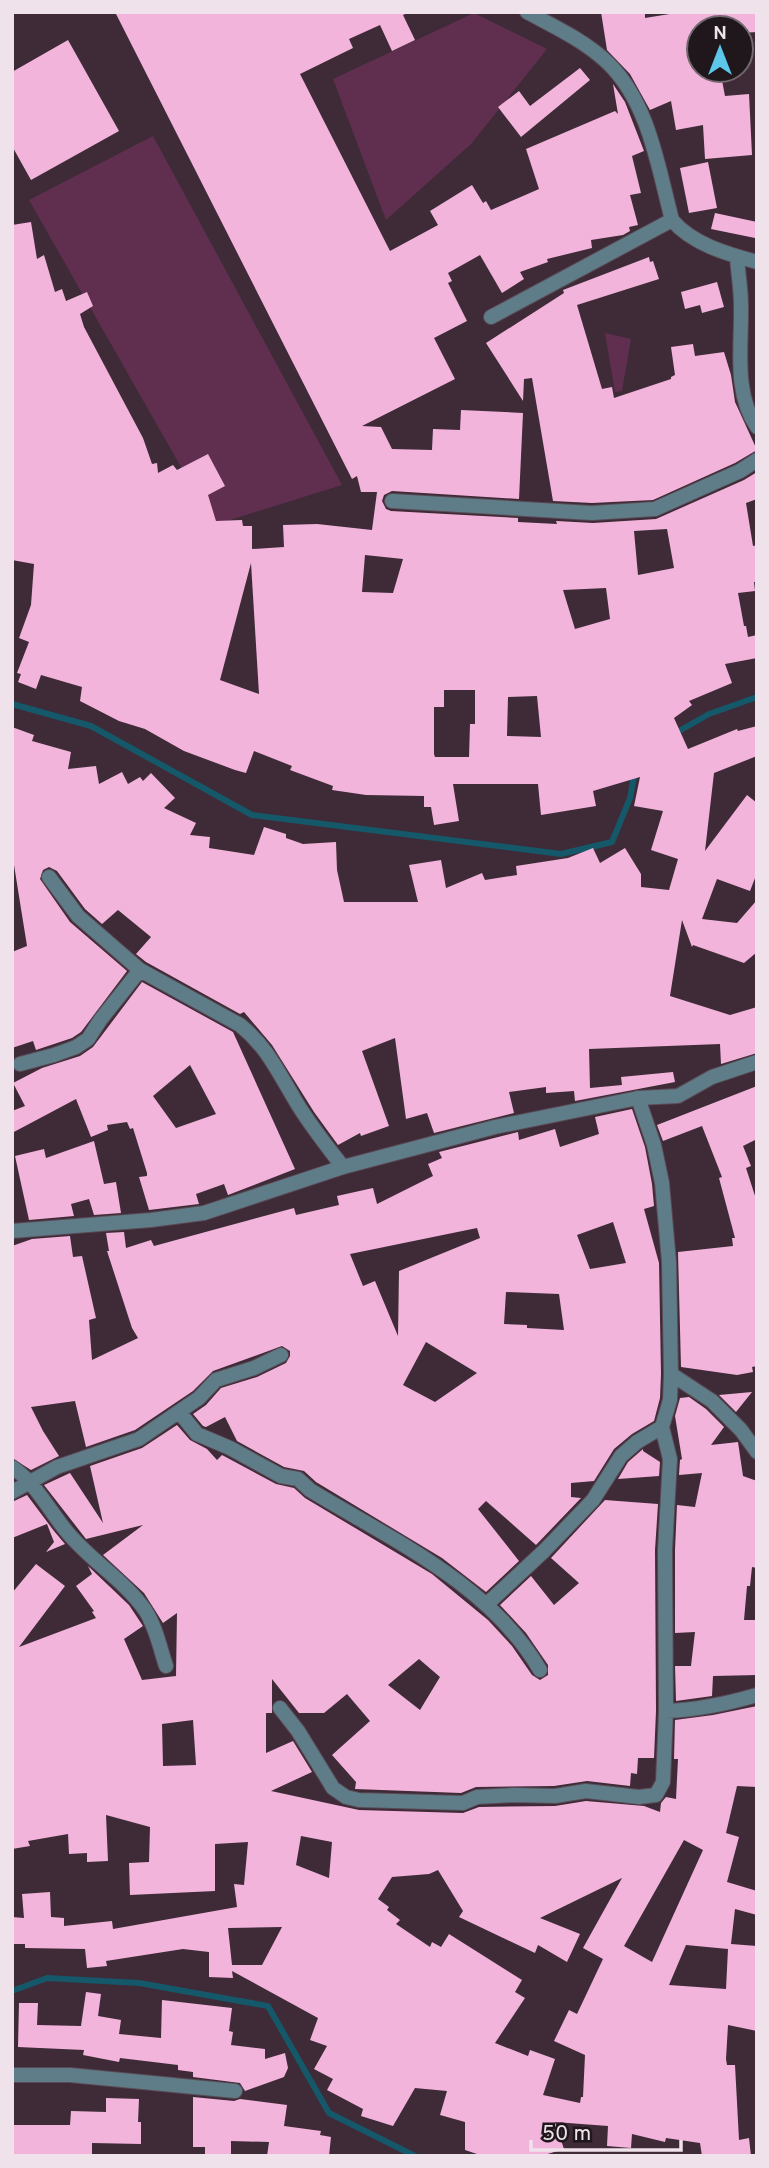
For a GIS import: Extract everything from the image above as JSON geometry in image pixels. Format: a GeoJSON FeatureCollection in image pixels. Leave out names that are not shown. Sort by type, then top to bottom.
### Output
{"type":"FeatureCollection","features":[{"type":"Feature","properties":{"kind":"street"},"geometry":{"type":"LineString","coordinates":[[527,12],[563,30],[599,57],[627,88],[649,129],[672,220],[694,239],[737,257],[757,262]]}},
{"type":"Feature","properties":{"kind":"street"},"geometry":{"type":"LineString","coordinates":[[491,317],[672,220]]}},
{"type":"Feature","properties":{"kind":"street"},"geometry":{"type":"LineString","coordinates":[[737,257],[741,301],[741,385],[749,415],[757,427]]}},
{"type":"Feature","properties":{"kind":"street"},"geometry":{"type":"LineString","coordinates":[[391,500],[592,513],[655,509],[740,471],[757,460]]}},
{"type":"Feature","properties":{"kind":"street"},"geometry":{"type":"LineString","coordinates":[[49,877],[78,916],[140,970],[240,1025],[254,1037],[268,1053],[314,1130],[343,1167]]}},
{"type":"Feature","properties":{"kind":"street"},"geometry":{"type":"LineString","coordinates":[[20,1064],[76,1047],[88,1039],[140,970]]}},
{"type":"Feature","properties":{"kind":"street"},"geometry":{"type":"LineString","coordinates":[[12,1231],[205,1213],[343,1167],[495,1127],[638,1098],[678,1096],[712,1077],[757,1062]]}},
{"type":"Feature","properties":{"kind":"street"},"geometry":{"type":"LineString","coordinates":[[280,1708],[298,1731],[333,1788],[346,1797],[359,1800],[443,1803],[463,1802],[477,1797],[514,1794],[555,1796],[586,1791],[639,1797],[656,1795],[663,1782],[666,1711],[665,1550],[670,1459],[662,1427],[670,1401],[669,1262],[662,1182],[654,1145],[638,1098]]}},
{"type":"Feature","properties":{"kind":"street"},"geometry":{"type":"LineString","coordinates":[[12,1492],[57,1467],[139,1439],[200,1398],[216,1380],[254,1368],[281,1355]]}},
{"type":"Feature","properties":{"kind":"street"},"geometry":{"type":"LineString","coordinates":[[671,1374],[712,1401],[741,1430],[757,1452]]}},
{"type":"Feature","properties":{"kind":"street"},"geometry":{"type":"LineString","coordinates":[[180,1412],[197,1434],[230,1448],[281,1476],[298,1479],[310,1490],[439,1568],[486,1604],[522,1644],[540,1670]]}},
{"type":"Feature","properties":{"kind":"street"},"geometry":{"type":"LineString","coordinates":[[486,1604],[544,1551],[593,1500],[621,1456],[662,1427]]}},
{"type":"Feature","properties":{"kind":"street"},"geometry":{"type":"LineString","coordinates":[[12,1467],[30,1482],[81,1548],[111,1573],[144,1610],[152,1624],[166,1666]]}},
{"type":"Feature","properties":{"kind":"street"},"geometry":{"type":"LineString","coordinates":[[666,1711],[699,1709],[757,1695]]}},
{"type":"Feature","properties":{"kind":"street"},"geometry":{"type":"LineString","coordinates":[[12,2075],[70,2075],[235,2091]]}},
{"type":"Feature","properties":{"kind":"shaded area"},"geometry":{"type":"Polygon","coordinates":[[[474,13],[547,49],[471,144],[386,220],[333,79],[474,13]]]}},
{"type":"Feature","properties":{"kind":"shaded area"},"geometry":{"type":"Polygon","coordinates":[[[153,136],[342,485],[214,525],[29,200],[153,136]]]}},
{"type":"Feature","properties":{"kind":"shaded area"},"geometry":{"type":"Polygon","coordinates":[[[605,333],[631,339],[622,391],[615,392],[605,333]]]}},
{"type":"Feature","properties":{"kind":"building"},"geometry":{"type":"Polygon","coordinates":[[[115,12],[409,12],[403,15],[415,40],[392,51],[380,25],[349,39],[353,48],[300,74],[390,251],[438,225],[430,211],[472,185],[483,203],[486,201],[491,210],[539,189],[526,149],[615,111],[618,114],[613,84],[625,102],[644,151],[632,156],[641,193],[630,195],[638,225],[629,227],[630,231],[623,235],[591,240],[592,248],[547,259],[548,262],[520,272],[524,279],[502,293],[480,255],[448,273],[452,281],[448,283],[467,321],[434,338],[455,379],[362,426],[381,427],[392,449],[432,450],[433,429],[460,430],[461,410],[523,413],[519,499],[392,491],[384,495],[382,501],[386,509],[391,511],[518,518],[518,522],[557,524],[556,521],[593,523],[656,519],[757,472],[757,499],[746,503],[753,546],[757,545],[757,582],[754,582],[755,591],[738,593],[748,637],[757,635],[757,658],[725,664],[732,683],[689,701],[692,705],[674,718],[688,749],[737,729],[738,731],[757,726],[757,756],[714,773],[705,851],[747,795],[757,803],[757,873],[750,891],[717,879],[702,919],[737,923],[757,900],[757,952],[744,963],[693,945],[692,947],[682,920],[670,996],[730,1015],[757,1007],[757,1053],[721,1064],[720,1044],[589,1049],[590,1088],[622,1085],[621,1077],[673,1072],[675,1082],[575,1101],[574,1091],[546,1093],[546,1087],[509,1092],[514,1113],[434,1133],[427,1113],[406,1119],[395,1038],[362,1051],[389,1126],[361,1136],[360,1133],[338,1145],[272,1045],[244,1012],[240,1014],[146,962],[136,954],[151,937],[118,910],[102,924],[85,909],[57,871],[49,867],[43,870],[40,879],[70,922],[127,971],[81,1032],[72,1038],[36,1050],[33,1041],[12,1048],[12,952],[27,946],[14,865],[12,866],[12,727],[34,735],[32,741],[71,752],[68,769],[96,766],[99,784],[122,772],[128,784],[140,777],[143,781],[151,773],[175,798],[164,808],[196,823],[190,835],[210,837],[209,848],[254,855],[264,827],[286,834],[286,838],[303,844],[336,842],[337,870],[344,902],[418,902],[409,865],[441,860],[446,888],[482,873],[485,880],[517,875],[516,866],[568,858],[593,848],[600,863],[625,848],[641,874],[641,887],[669,890],[678,859],[651,850],[663,811],[634,806],[640,777],[593,791],[596,806],[541,815],[538,784],[453,784],[459,821],[434,825],[431,807],[424,807],[424,796],[366,795],[332,790],[333,786],[290,770],[292,766],[254,751],[246,773],[235,770],[184,751],[145,729],[119,721],[80,701],[82,687],[41,675],[36,689],[18,682],[21,674],[17,673],[29,642],[19,638],[31,605],[34,564],[12,560],[12,225],[31,222],[37,259],[44,255],[55,292],[62,289],[66,301],[87,292],[93,306],[80,314],[84,327],[143,438],[152,464],[157,463],[158,473],[173,465],[177,470],[208,454],[225,486],[208,495],[216,521],[242,520],[243,526],[252,526],[252,549],[284,547],[283,525],[317,524],[372,530],[377,492],[361,492],[357,476],[352,479],[115,12]],[[667,529],[634,531],[638,575],[674,568],[667,529]],[[365,555],[362,592],[393,593],[403,559],[365,555]],[[251,563],[220,680],[259,694],[251,563]],[[606,588],[563,590],[575,629],[610,619],[606,588]],[[444,690],[444,707],[434,707],[435,757],[469,757],[470,724],[475,724],[475,690],[444,690]],[[537,696],[508,697],[507,736],[541,737],[537,696]]]}},
{"type":"Feature","properties":{"kind":"building"},"geometry":{"type":"Polygon","coordinates":[[[601,12],[645,12],[645,18],[682,12],[757,12],[755,32],[755,14],[685,14],[685,84],[723,84],[725,96],[749,94],[752,155],[705,159],[703,125],[676,130],[671,101],[650,110],[630,74],[607,50],[601,12]]]}},
{"type":"Feature","properties":{"kind":"building"},"geometry":{"type":"Polygon","coordinates":[[[68,40],[119,131],[31,180],[12,146],[12,72],[68,40]]]}},
{"type":"Feature","properties":{"kind":"building"},"geometry":{"type":"Polygon","coordinates":[[[580,68],[590,80],[521,137],[498,107],[519,91],[530,106],[580,68]]]}},
{"type":"Feature","properties":{"kind":"building"},"geometry":{"type":"Polygon","coordinates":[[[708,162],[717,208],[689,213],[680,168],[708,162]]]}},
{"type":"Feature","properties":{"kind":"building"},"geometry":{"type":"Polygon","coordinates":[[[715,213],[757,222],[755,238],[711,229],[715,213]]]}},
{"type":"Feature","properties":{"kind":"building"},"geometry":{"type":"Polygon","coordinates":[[[649,257],[659,279],[577,305],[602,389],[612,387],[614,398],[671,379],[675,375],[671,347],[693,344],[695,356],[724,352],[735,402],[757,450],[735,463],[653,500],[592,503],[553,501],[532,378],[524,379],[523,401],[486,343],[564,293],[563,290],[649,257]]]}},
{"type":"Feature","properties":{"kind":"building"},"geometry":{"type":"Polygon","coordinates":[[[717,282],[724,307],[702,313],[700,305],[685,309],[681,292],[717,282]]]}},
{"type":"Feature","properties":{"kind":"building"},"geometry":{"type":"Polygon","coordinates":[[[142,982],[233,1032],[295,1169],[228,1195],[224,1184],[196,1194],[199,1204],[149,1210],[139,1177],[147,1176],[147,1173],[133,1128],[130,1129],[127,1122],[107,1125],[108,1130],[91,1137],[76,1099],[12,1133],[12,1111],[25,1106],[13,1083],[42,1068],[80,1056],[93,1047],[142,982]],[[190,1065],[153,1096],[176,1128],[216,1114],[190,1065]]]}},
{"type":"Feature","properties":{"kind":"building"},"geometry":{"type":"Polygon","coordinates":[[[757,1086],[757,1139],[743,1146],[751,1166],[746,1168],[757,1202],[757,1366],[752,1367],[753,1372],[737,1375],[681,1367],[678,1252],[733,1246],[732,1238],[735,1238],[719,1178],[722,1177],[702,1126],[663,1141],[657,1125],[757,1086]]]}},
{"type":"Feature","properties":{"kind":"building"},"geometry":{"type":"Polygon","coordinates":[[[632,1109],[645,1147],[654,1206],[644,1209],[659,1263],[660,1398],[654,1421],[614,1449],[594,1481],[571,1483],[571,1497],[581,1498],[536,1545],[486,1501],[478,1509],[519,1561],[486,1592],[442,1558],[316,1482],[304,1471],[284,1467],[237,1441],[225,1417],[206,1427],[193,1414],[206,1405],[221,1388],[257,1377],[286,1363],[290,1351],[282,1346],[213,1371],[193,1391],[135,1430],[86,1447],[75,1401],[31,1407],[59,1456],[31,1470],[12,1458],[12,1246],[32,1239],[70,1236],[73,1257],[82,1256],[96,1318],[89,1320],[92,1360],[138,1338],[132,1328],[107,1251],[106,1233],[124,1232],[126,1248],[151,1240],[154,1246],[294,1208],[296,1215],[339,1205],[337,1196],[373,1188],[377,1204],[433,1176],[428,1164],[442,1158],[439,1152],[518,1132],[519,1140],[555,1129],[560,1147],[599,1134],[595,1117],[632,1109]],[[613,1222],[577,1235],[590,1269],[626,1263],[613,1222]],[[477,1228],[350,1254],[363,1286],[375,1281],[398,1336],[399,1271],[480,1238],[477,1228]],[[506,1292],[504,1324],[564,1330],[559,1294],[506,1292]],[[426,1342],[403,1385],[435,1402],[477,1373],[426,1342]]]}},
{"type":"Feature","properties":{"kind":"building"},"geometry":{"type":"Polygon","coordinates":[[[94,1141],[104,1184],[116,1182],[121,1213],[94,1215],[89,1199],[71,1204],[74,1216],[29,1220],[15,1156],[44,1149],[46,1158],[94,1141]]]}},
{"type":"Feature","properties":{"kind":"building"},"geometry":{"type":"Polygon","coordinates":[[[752,1392],[736,1412],[719,1395],[752,1392]]]}},
{"type":"Feature","properties":{"kind":"building"},"geometry":{"type":"Polygon","coordinates":[[[689,1397],[724,1427],[711,1445],[738,1442],[743,1476],[757,1481],[757,1568],[752,1567],[750,1586],[747,1586],[744,1620],[757,1620],[757,1675],[713,1676],[712,1696],[676,1701],[675,1666],[691,1666],[695,1632],[675,1633],[677,1505],[695,1507],[702,1473],[679,1475],[682,1459],[675,1416],[680,1398],[689,1397]]]}},
{"type":"Feature","properties":{"kind":"building"},"geometry":{"type":"Polygon","coordinates":[[[177,1425],[190,1440],[207,1449],[217,1460],[222,1455],[276,1484],[294,1488],[305,1498],[432,1574],[488,1620],[512,1646],[532,1675],[540,1680],[548,1675],[548,1665],[526,1633],[500,1605],[531,1576],[554,1605],[579,1583],[551,1558],[605,1500],[658,1504],[655,1550],[654,1758],[638,1758],[637,1774],[631,1773],[630,1786],[587,1781],[554,1786],[476,1787],[461,1793],[355,1789],[356,1782],[332,1755],[370,1721],[347,1694],[324,1713],[299,1713],[272,1679],[272,1713],[266,1713],[266,1753],[293,1741],[312,1772],[271,1791],[359,1810],[463,1813],[479,1807],[555,1806],[586,1801],[644,1806],[660,1812],[661,1803],[666,1797],[676,1799],[678,1759],[674,1759],[675,1720],[757,1706],[757,1787],[737,1786],[726,1833],[739,1837],[727,1882],[757,1891],[757,1915],[735,1909],[731,1944],[757,1946],[757,2031],[728,2025],[726,2059],[727,2065],[735,2065],[739,2140],[749,2138],[751,2156],[702,2156],[700,2143],[666,2138],[665,2142],[632,2134],[631,2148],[607,2146],[608,2126],[555,2122],[564,2149],[541,2156],[483,2156],[465,2150],[465,2122],[440,2115],[447,2091],[415,2088],[393,2126],[361,2116],[363,2109],[327,2090],[333,2079],[314,2069],[327,2046],[310,2040],[318,2018],[232,1971],[233,1978],[209,1977],[209,1952],[183,1949],[106,1961],[107,1966],[87,1968],[85,1949],[25,1948],[25,1944],[12,1944],[12,1917],[24,1918],[22,1894],[50,1892],[51,1917],[64,1918],[64,1926],[112,1921],[113,1929],[237,1907],[234,1884],[244,1885],[248,1842],[215,1844],[215,1891],[130,1895],[129,1863],[149,1862],[150,1827],[106,1815],[108,1861],[87,1862],[87,1853],[69,1854],[68,1834],[28,1841],[30,1846],[12,1849],[12,1593],[36,1564],[65,1586],[19,1647],[96,1618],[76,1586],[92,1574],[88,1566],[129,1605],[143,1626],[124,1639],[142,1680],[176,1676],[177,1613],[163,1623],[144,1593],[103,1555],[143,1525],[86,1539],[44,1485],[70,1473],[103,1523],[90,1466],[142,1448],[177,1425]],[[419,1659],[388,1685],[420,1710],[440,1677],[419,1659]],[[193,1720],[162,1724],[163,1766],[196,1765],[193,1720]],[[301,1836],[296,1865],[329,1878],[332,1842],[301,1836]],[[684,1840],[624,1946],[652,1962],[703,1850],[684,1840]],[[438,1870],[429,1874],[392,1877],[378,1899],[400,1920],[396,1924],[430,1947],[432,1942],[441,1947],[449,1934],[522,1980],[515,1992],[525,1998],[495,2043],[528,2056],[530,2050],[555,2059],[543,2095],[580,2103],[583,2097],[585,2055],[554,2041],[569,2010],[577,2014],[603,1959],[583,1948],[622,1878],[540,1918],[580,1934],[567,1962],[538,1945],[535,1953],[459,1917],[463,1911],[438,1870]],[[282,1927],[228,1928],[232,1965],[262,1965],[282,1927]],[[686,1945],[669,1985],[726,1989],[728,1949],[686,1945]]]}},
{"type":"Feature","properties":{"kind":"building"},"geometry":{"type":"Polygon","coordinates":[[[643,1449],[660,1462],[659,1476],[618,1479],[628,1462],[643,1449]]]}},
{"type":"Feature","properties":{"kind":"building"},"geometry":{"type":"Polygon","coordinates":[[[27,1495],[65,1544],[46,1552],[54,1542],[47,1524],[12,1538],[12,1502],[27,1495]]]}},
{"type":"Feature","properties":{"kind":"building"},"geometry":{"type":"Polygon","coordinates":[[[86,1992],[101,1994],[98,2016],[121,2020],[119,2034],[161,2038],[162,2000],[232,2008],[229,2031],[233,2032],[231,2045],[265,2049],[265,2059],[285,2053],[288,2068],[284,2077],[245,2091],[240,2083],[193,2077],[193,2072],[178,2070],[178,2065],[120,2058],[119,2062],[83,2055],[84,2050],[18,2047],[19,2003],[38,2003],[37,2025],[81,2026],[86,1992]]]}},
{"type":"Feature","properties":{"kind":"building"},"geometry":{"type":"Polygon","coordinates":[[[193,2097],[287,2105],[284,2126],[321,2131],[320,2135],[331,2137],[329,2156],[267,2156],[269,2142],[231,2141],[231,2156],[205,2156],[205,2147],[193,2147],[193,2097]]]}},
{"type":"Feature","properties":{"kind":"building"},"geometry":{"type":"Polygon","coordinates":[[[106,2098],[139,2099],[141,2144],[92,2143],[92,2156],[12,2156],[12,2125],[70,2125],[71,2111],[106,2112],[106,2098]]]}},
{"type":"Feature","properties":{"kind":"waterway"},"geometry":{"type":"LineString","coordinates":[[672,735],[709,714],[757,697]]}},
{"type":"Feature","properties":{"kind":"waterway"},"geometry":{"type":"LineString","coordinates":[[12,704],[91,726],[252,815],[561,854],[612,842],[630,798],[635,771]]}},
{"type":"Feature","properties":{"kind":"waterway"},"geometry":{"type":"LineString","coordinates":[[12,1991],[47,1978],[139,1983],[268,2006],[329,2113],[415,2156]]}}]}
